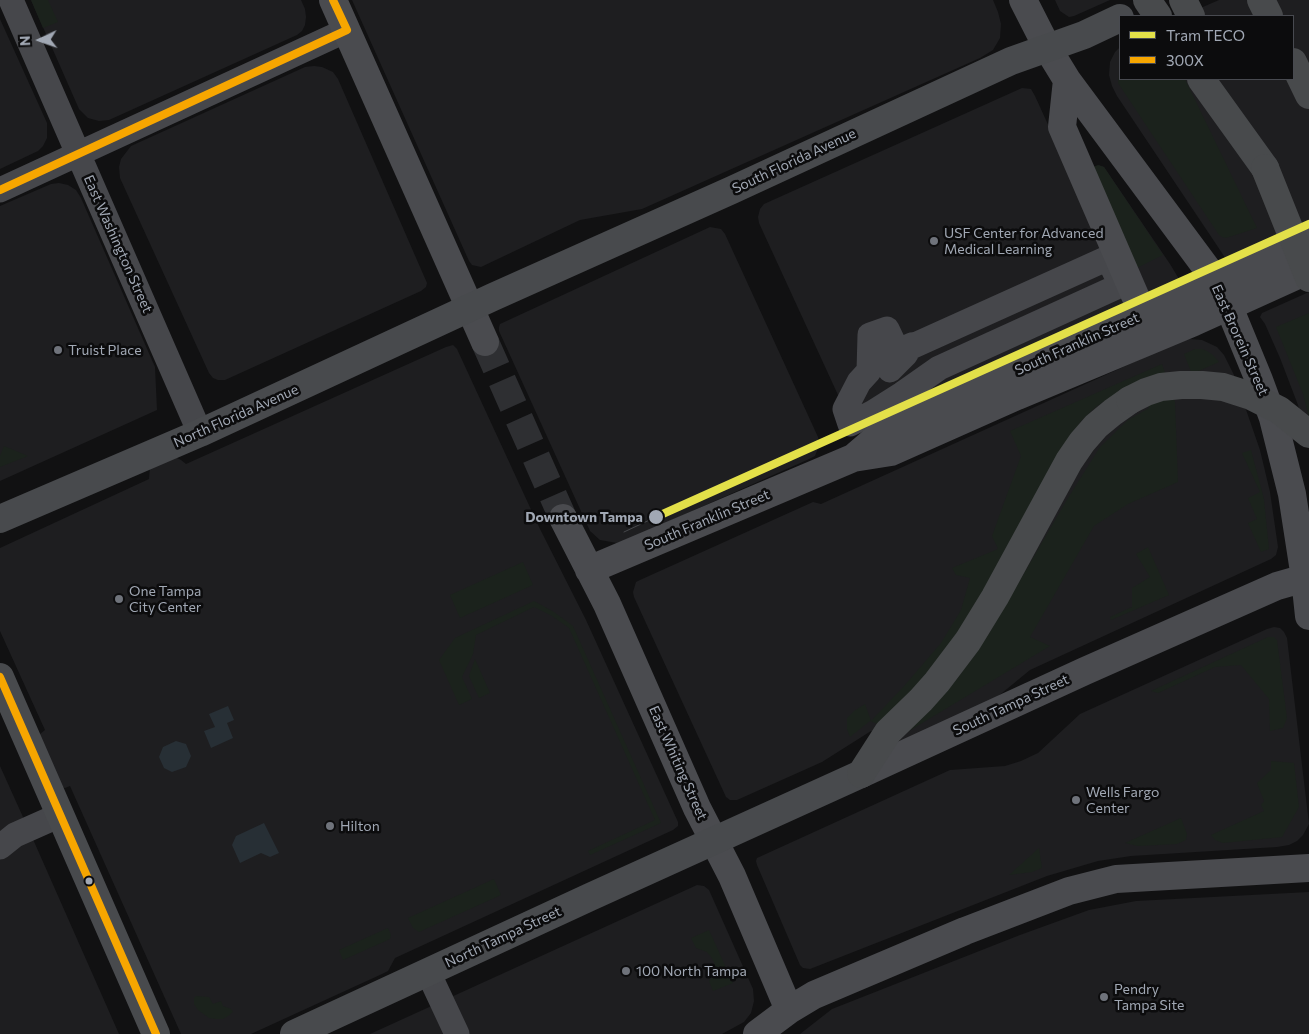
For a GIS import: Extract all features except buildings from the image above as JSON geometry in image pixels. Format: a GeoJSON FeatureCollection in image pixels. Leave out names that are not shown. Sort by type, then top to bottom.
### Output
{"type":"FeatureCollection","features":[{"type":"Feature","properties":{"kind":"highway"},"geometry":{"type":"LineString","coordinates":[[1148,0],[1157,15]]}},
{"type":"Feature","properties":{"kind":"highway"},"geometry":{"type":"LineString","coordinates":[[1183,0],[1191,15]]}},
{"type":"Feature","properties":{"kind":"highway"},"geometry":{"type":"LineString","coordinates":[[1261,0],[1268,15]]}},
{"type":"Feature","properties":{"kind":"highway"},"geometry":{"type":"LineString","coordinates":[[1276,0],[1281,15]]}},
{"type":"Feature","properties":{"kind":"highway"},"geometry":{"type":"LineString","coordinates":[[1294,55],[1301,79]]}},
{"type":"Feature","properties":{"kind":"highway"},"geometry":{"type":"LineString","coordinates":[[1202,80],[1265,168]]}},
{"type":"Feature","properties":{"kind":"highway"},"geometry":{"type":"LineString","coordinates":[[1222,80],[1265,168],[1309,278]]}},
{"type":"Feature","properties":{"kind":"highway"},"geometry":{"type":"LineString","coordinates":[[861,774],[888,732],[927,694],[968,641],[995,597],[1070,461],[1082,442],[1107,416],[1130,400],[1146,392],[1161,387],[1195,384],[1223,387],[1251,396],[1280,410],[1309,434]]}},
{"type":"Feature","properties":{"kind":"main road","name":"South Florida Avenue"},"geometry":{"type":"LineString","coordinates":[[1126,15],[1158,0]]}},
{"type":"Feature","properties":{"kind":"main road","name":"South Florida Avenue"},"geometry":{"type":"LineString","coordinates":[[470,308],[1011,61],[1084,35],[1119,18]]}},
{"type":"Feature","properties":{"kind":"main road","name":"North Florida Avenue"},"geometry":{"type":"LineString","coordinates":[[0,519],[200,433],[470,308]]}},
{"type":"Feature","properties":{"kind":"main road"},"geometry":{"type":"LineString","coordinates":[[0,677],[156,1034]]}},
{"type":"Feature","properties":{"kind":"main road","name":"South Tampa Street"},"geometry":{"type":"LineString","coordinates":[[713,840],[861,774]]}},
{"type":"Feature","properties":{"kind":"main road","name":"North Tampa Street"},"geometry":{"type":"LineString","coordinates":[[294,1034],[713,840]]}},
{"type":"Feature","properties":{"kind":"street","name":"East Washington Street"},"geometry":{"type":"LineString","coordinates":[[11,0],[200,433]]}},
{"type":"Feature","properties":{"kind":"street"},"geometry":{"type":"LineString","coordinates":[[334,0],[485,342]]}},
{"type":"Feature","properties":{"kind":"street","name":"East Brorein Street"},"geometry":{"type":"LineString","coordinates":[[1023,0],[1048,49],[1067,80],[1201,260],[1216,282],[1229,307],[1273,418],[1292,494],[1307,575],[1309,616]]}},
{"type":"Feature","properties":{"kind":"street"},"geometry":{"type":"LineString","coordinates":[[0,190],[347,30]]}},
{"type":"Feature","properties":{"kind":"street"},"geometry":{"type":"LineString","coordinates":[[1067,80],[1062,127],[1143,314]]}},
{"type":"Feature","properties":{"kind":"street","name":"South Franklin Street"},"geometry":{"type":"LineString","coordinates":[[853,458],[882,433],[1143,314],[1309,242]]}},
{"type":"Feature","properties":{"kind":"street"},"geometry":{"type":"LineString","coordinates":[[1108,258],[1120,285],[939,368],[872,413],[850,424],[845,409],[852,392],[869,371],[870,335],[888,329],[897,350],[882,359],[890,370],[906,354],[903,349],[1108,258]]}},
{"type":"Feature","properties":{"kind":"street","name":"South Franklin Street"},"geometry":{"type":"LineString","coordinates":[[589,570],[853,458],[891,452],[1017,396],[1229,307],[1309,270]]}},
{"type":"Feature","properties":{"kind":"street","name":"East Whiting Street"},"geometry":{"type":"LineString","coordinates":[[563,518],[607,604],[693,799],[732,876],[789,1010]]}},
{"type":"Feature","properties":{"kind":"street","name":"South Tampa Street"},"geometry":{"type":"LineString","coordinates":[[861,774],[1094,666],[1277,586],[1307,575]]}},
{"type":"Feature","properties":{"kind":"street"},"geometry":{"type":"LineString","coordinates":[[0,847],[15,834],[60,815]]}},
{"type":"Feature","properties":{"kind":"street"},"geometry":{"type":"LineString","coordinates":[[758,1034],[789,1010],[814,995],[1010,913],[1079,889],[1116,878],[1309,868]]}},
{"type":"Feature","properties":{"kind":"street"},"geometry":{"type":"LineString","coordinates":[[428,972],[457,1034]]}},
{"type":"Feature","properties":{"kind":"shaded area"},"geometry":{"type":"Polygon","coordinates":[[[31,0],[301,0],[306,17],[302,31],[297,35],[109,120],[99,121],[88,118],[79,109],[31,0]]]}},
{"type":"Feature","properties":{"kind":"shaded area"},"geometry":{"type":"Polygon","coordinates":[[[31,0],[48,0],[58,22],[43,28],[31,0]]]}},
{"type":"Feature","properties":{"kind":"shaded area"},"geometry":{"type":"Polygon","coordinates":[[[352,0],[993,0],[1001,24],[1000,38],[993,50],[980,58],[642,209],[580,220],[481,267],[472,265],[469,261],[352,0]]]}},
{"type":"Feature","properties":{"kind":"shaded area"},"geometry":{"type":"Polygon","coordinates":[[[1055,0],[1110,0],[1069,17],[1060,11],[1055,0]]]}},
{"type":"Feature","properties":{"kind":"shaded area"},"geometry":{"type":"Polygon","coordinates":[[[1219,0],[1309,0],[1309,232],[1231,267],[1117,96],[1109,75],[1110,62],[1119,48],[1119,80],[1294,80],[1294,15],[1184,15],[1219,0]]]}},
{"type":"Feature","properties":{"kind":"shaded area"},"geometry":{"type":"Polygon","coordinates":[[[0,19],[47,123],[47,138],[38,151],[0,169],[0,19]]]}},
{"type":"Feature","properties":{"kind":"shaded area"},"geometry":{"type":"Polygon","coordinates":[[[314,66],[333,72],[338,79],[427,283],[426,287],[421,291],[225,380],[218,380],[209,373],[120,178],[119,167],[121,159],[131,146],[305,67],[314,66]]]}},
{"type":"Feature","properties":{"kind":"shaded area"},"geometry":{"type":"Polygon","coordinates":[[[1119,76],[1119,80],[1185,80],[1257,228],[1226,238],[1219,235],[1118,83],[1119,76]]]}},
{"type":"Feature","properties":{"kind":"shaded area","name":"USF Center for Advanced Medical Learning"},"geometry":{"type":"Polygon","coordinates":[[[1022,88],[1031,89],[1035,96],[1121,285],[1123,304],[1118,315],[863,434],[855,432],[759,223],[760,209],[764,204],[1022,88]]]}},
{"type":"Feature","properties":{"kind":"shaded area"},"geometry":{"type":"Polygon","coordinates":[[[1098,165],[1104,167],[1185,289],[1149,305],[1098,165]]]}},
{"type":"Feature","properties":{"kind":"shaded area"},"geometry":{"type":"Polygon","coordinates":[[[1098,165],[1104,167],[1163,255],[1133,270],[1093,167],[1098,165]]]}},
{"type":"Feature","properties":{"kind":"shaded area","name":"Truist Place"},"geometry":{"type":"Polygon","coordinates":[[[51,184],[68,185],[76,190],[81,198],[155,367],[157,410],[0,481],[0,206],[51,184]]]}},
{"type":"Feature","properties":{"kind":"shaded area"},"geometry":{"type":"Polygon","coordinates":[[[710,227],[721,229],[725,234],[818,437],[818,448],[815,456],[807,460],[627,540],[617,543],[600,540],[590,531],[499,331],[500,324],[710,227]]]}},
{"type":"Feature","properties":{"kind":"shaded area"},"geometry":{"type":"Polygon","coordinates":[[[1309,292],[1309,445],[1298,405],[1280,358],[1260,317],[1262,313],[1309,292]]]}},
{"type":"Feature","properties":{"kind":"shaded area"},"geometry":{"type":"Polygon","coordinates":[[[1309,313],[1309,418],[1303,394],[1276,327],[1309,313]]]}},
{"type":"Feature","properties":{"kind":"shaded area"},"geometry":{"type":"Polygon","coordinates":[[[1189,339],[1202,340],[1217,347],[1224,355],[1234,375],[1260,450],[1270,492],[1278,547],[1276,555],[1271,559],[1030,670],[985,707],[900,745],[871,731],[822,762],[737,800],[730,800],[726,797],[634,597],[633,592],[636,582],[813,502],[821,504],[1176,343],[1189,339]]]}},
{"type":"Feature","properties":{"kind":"shaded area"},"geometry":{"type":"Polygon","coordinates":[[[453,345],[457,349],[540,529],[586,620],[678,822],[678,826],[673,830],[395,958],[388,971],[251,1034],[181,1034],[70,786],[62,787],[39,737],[45,730],[0,631],[0,548],[149,479],[150,467],[175,457],[186,464],[453,345]]]}},
{"type":"Feature","properties":{"kind":"shaded area"},"geometry":{"type":"Polygon","coordinates":[[[1195,349],[1207,351],[1219,362],[1192,374],[1184,354],[1195,349]]]}},
{"type":"Feature","properties":{"kind":"shaded area"},"geometry":{"type":"Polygon","coordinates":[[[1162,364],[1175,402],[1178,482],[1128,504],[1094,526],[1030,637],[1050,646],[904,734],[957,679],[988,635],[1100,447],[1128,420],[1149,408],[1139,384],[1116,394],[1097,406],[1083,419],[1067,441],[946,660],[880,725],[870,721],[850,737],[847,729],[847,718],[865,704],[871,721],[941,643],[961,610],[970,578],[956,575],[952,568],[998,549],[992,536],[1021,456],[1010,431],[1162,364]]]}},
{"type":"Feature","properties":{"kind":"shaded area"},"geometry":{"type":"Polygon","coordinates":[[[4,446],[28,456],[0,467],[0,456],[4,446]]]}},
{"type":"Feature","properties":{"kind":"shaded area"},"geometry":{"type":"Polygon","coordinates":[[[1251,450],[1264,499],[1269,549],[1261,552],[1248,523],[1257,519],[1248,498],[1260,492],[1242,453],[1251,450]]]}},
{"type":"Feature","properties":{"kind":"shaded area"},"geometry":{"type":"Polygon","coordinates":[[[1148,547],[1169,595],[1111,620],[1110,617],[1132,607],[1132,588],[1150,577],[1136,554],[1148,547]]]}},
{"type":"Feature","properties":{"kind":"shaded area"},"geometry":{"type":"Polygon","coordinates":[[[523,562],[533,585],[460,618],[450,595],[523,562]]]}},
{"type":"Feature","properties":{"kind":"shaded area"},"geometry":{"type":"Polygon","coordinates":[[[534,601],[554,612],[573,626],[661,823],[590,855],[588,851],[655,820],[569,628],[552,616],[534,607],[476,635],[473,654],[462,677],[472,699],[459,705],[439,660],[455,638],[534,601]]]}},
{"type":"Feature","properties":{"kind":"shaded area"},"geometry":{"type":"Polygon","coordinates":[[[1274,627],[1280,628],[1287,638],[1309,824],[1297,841],[1289,845],[1277,847],[1131,856],[1098,861],[1047,876],[810,969],[803,968],[800,965],[757,865],[757,858],[950,770],[1005,766],[1021,761],[1038,753],[1080,714],[1274,627]]]}},
{"type":"Feature","properties":{"kind":"shaded area"},"geometry":{"type":"Polygon","coordinates":[[[1268,637],[1274,637],[1277,640],[1287,718],[1283,728],[1270,731],[1269,699],[1241,665],[1215,667],[1158,693],[1151,691],[1268,637]]]}},
{"type":"Feature","properties":{"kind":"shaded area"},"geometry":{"type":"Polygon","coordinates":[[[475,659],[490,693],[479,698],[469,676],[475,659]]]}},
{"type":"Feature","properties":{"kind":"shaded area"},"geometry":{"type":"Polygon","coordinates":[[[228,706],[234,720],[227,723],[233,738],[211,748],[204,731],[215,727],[209,714],[228,706]]]}},
{"type":"Feature","properties":{"kind":"shaded area"},"geometry":{"type":"Polygon","coordinates":[[[176,741],[186,744],[191,756],[186,767],[172,772],[164,768],[159,757],[163,747],[176,741]]]}},
{"type":"Feature","properties":{"kind":"shaded area"},"geometry":{"type":"Polygon","coordinates":[[[1271,761],[1294,763],[1299,807],[1282,837],[1223,843],[1215,840],[1211,835],[1264,811],[1261,805],[1264,801],[1257,783],[1271,770],[1271,761]]]}},
{"type":"Feature","properties":{"kind":"shaded area"},"geometry":{"type":"Polygon","coordinates":[[[0,766],[32,837],[119,1034],[0,1034],[0,766]]]}},
{"type":"Feature","properties":{"kind":"shaded area"},"geometry":{"type":"Polygon","coordinates":[[[1181,818],[1187,834],[1186,840],[1177,844],[1138,846],[1125,843],[1181,818]]]}},
{"type":"Feature","properties":{"kind":"shaded area"},"geometry":{"type":"Polygon","coordinates":[[[264,823],[279,853],[270,857],[261,853],[240,863],[232,845],[236,836],[264,823]]]}},
{"type":"Feature","properties":{"kind":"shaded area"},"geometry":{"type":"Polygon","coordinates":[[[1039,848],[1042,868],[1032,872],[1009,875],[1039,848]]]}},
{"type":"Feature","properties":{"kind":"shaded area"},"geometry":{"type":"Polygon","coordinates":[[[494,879],[501,895],[419,932],[413,928],[408,918],[494,879]]]}},
{"type":"Feature","properties":{"kind":"shaded area","name":"100 North Tampa"},"geometry":{"type":"Polygon","coordinates":[[[697,885],[704,886],[709,890],[753,989],[754,1001],[751,1013],[744,1022],[722,1034],[370,1034],[697,885]]]}},
{"type":"Feature","properties":{"kind":"shaded area","name":"Pendry Tampa Site"},"geometry":{"type":"Polygon","coordinates":[[[1309,892],[1309,1034],[800,1034],[832,1009],[1089,910],[1136,901],[1309,892]]]}},
{"type":"Feature","properties":{"kind":"shaded area"},"geometry":{"type":"Polygon","coordinates":[[[388,928],[391,935],[390,939],[343,960],[339,950],[388,928]]]}},
{"type":"Feature","properties":{"kind":"shaded area"},"geometry":{"type":"Polygon","coordinates":[[[709,930],[733,983],[713,991],[709,981],[714,975],[714,962],[707,952],[696,948],[691,938],[709,930]]]}},
{"type":"Feature","properties":{"kind":"shaded area"},"geometry":{"type":"Polygon","coordinates":[[[196,996],[209,997],[213,1004],[221,1001],[223,1006],[231,1009],[233,1012],[223,1019],[209,1018],[198,1010],[194,1004],[196,996]]]}},
{"type":"Feature","properties":{"kind":"tunnel"},"geometry":{"type":"LineString","coordinates":[[485,342],[563,518]]}},
{"type":"Feature","properties":{"kind":"tram line","name":"TECO"},"geometry":{"type":"LineString","coordinates":[[656,517],[1309,224]]}},
{"type":"Feature","properties":{"kind":"tram line"},"geometry":{"type":"LineString","coordinates":[[624,532],[656,517]]}},
{"type":"Feature","properties":{"kind":"transit line","name":"300X"},"geometry":{"type":"LineString","coordinates":[[0,190],[347,30],[333,0]]}},
{"type":"Feature","properties":{"kind":"transit line","name":"300X"},"geometry":{"type":"LineString","coordinates":[[0,677],[156,1034]]}},
{"type":"Feature","properties":{"kind":"place","name":"USF Center for Advanced Medical Learning"},"geometry":{"type":"Point","coordinates":[934,241]}},
{"type":"Feature","properties":{"kind":"place","name":"Truist Place"},"geometry":{"type":"Point","coordinates":[58,350]}},
{"type":"Feature","properties":{"kind":"place","name":"Downtown Tampa"},"geometry":{"type":"Point","coordinates":[656,517]}},
{"type":"Feature","properties":{"kind":"place","name":"One Tampa City Center"},"geometry":{"type":"Point","coordinates":[119,599]}},
{"type":"Feature","properties":{"kind":"place","name":"Wells Fargo Center"},"geometry":{"type":"Point","coordinates":[1076,800]}},
{"type":"Feature","properties":{"kind":"place","name":"Hilton"},"geometry":{"type":"Point","coordinates":[330,826]}},
{"type":"Feature","properties":{"kind":"place","name":"100 North Tampa"},"geometry":{"type":"Point","coordinates":[626,971]}},
{"type":"Feature","properties":{"kind":"place","name":"Pendry Tampa Site"},"geometry":{"type":"Point","coordinates":[1104,997]}}]}
